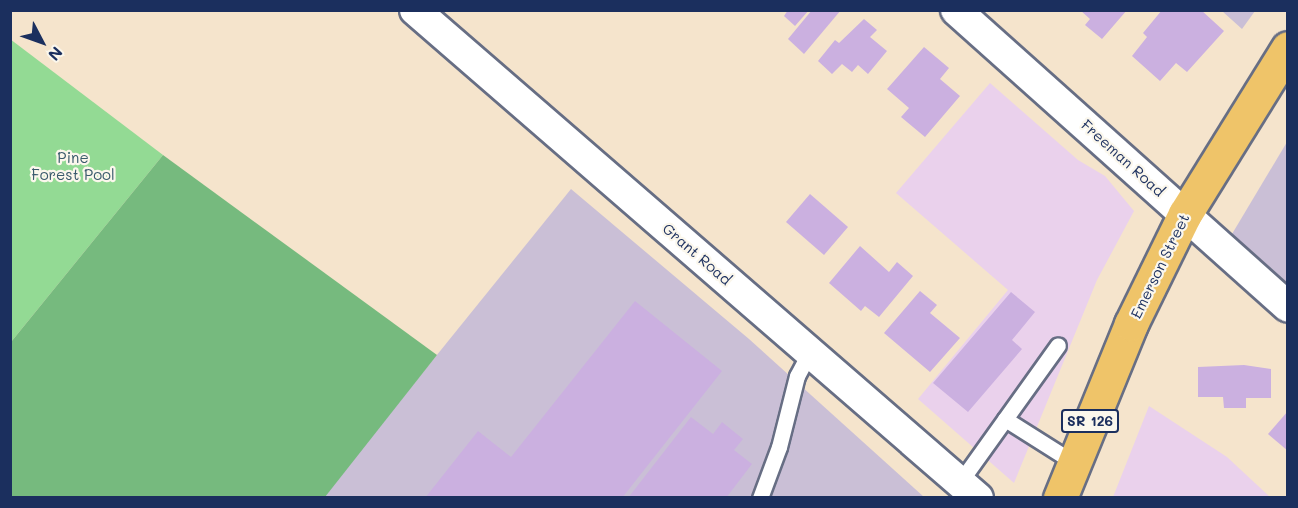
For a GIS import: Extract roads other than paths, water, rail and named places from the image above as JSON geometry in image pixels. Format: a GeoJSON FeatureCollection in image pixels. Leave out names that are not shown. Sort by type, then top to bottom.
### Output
{"type":"FeatureCollection","features":[{"type":"Feature","properties":{"kind":"main road","name":"Emerson Street"},"geometry":{"type":"LineString","coordinates":[[1060,498],[1131,324],[1185,214],[1287,48]]}},
{"type":"Feature","properties":{"kind":"street","name":"Grant Road"},"geometry":{"type":"LineString","coordinates":[[415,10],[969,490]]}},
{"type":"Feature","properties":{"kind":"street","name":"Freeman Road"},"geometry":{"type":"LineString","coordinates":[[956,10],[1287,307]]}},
{"type":"Feature","properties":{"kind":"lane"},"geometry":{"type":"LineString","coordinates":[[969,490],[1005,419],[1058,345]]}},
{"type":"Feature","properties":{"kind":"lane"},"geometry":{"type":"LineString","coordinates":[[760,498],[779,447],[796,376],[810,352]]}},
{"type":"Feature","properties":{"kind":"lane"},"geometry":{"type":"LineString","coordinates":[[1005,419],[1073,462]]}},
{"type":"Feature","properties":{"kind":"park label","name":"Pine Forest Pool"},"geometry":{"type":"Point","coordinates":[73,166]}}]}
